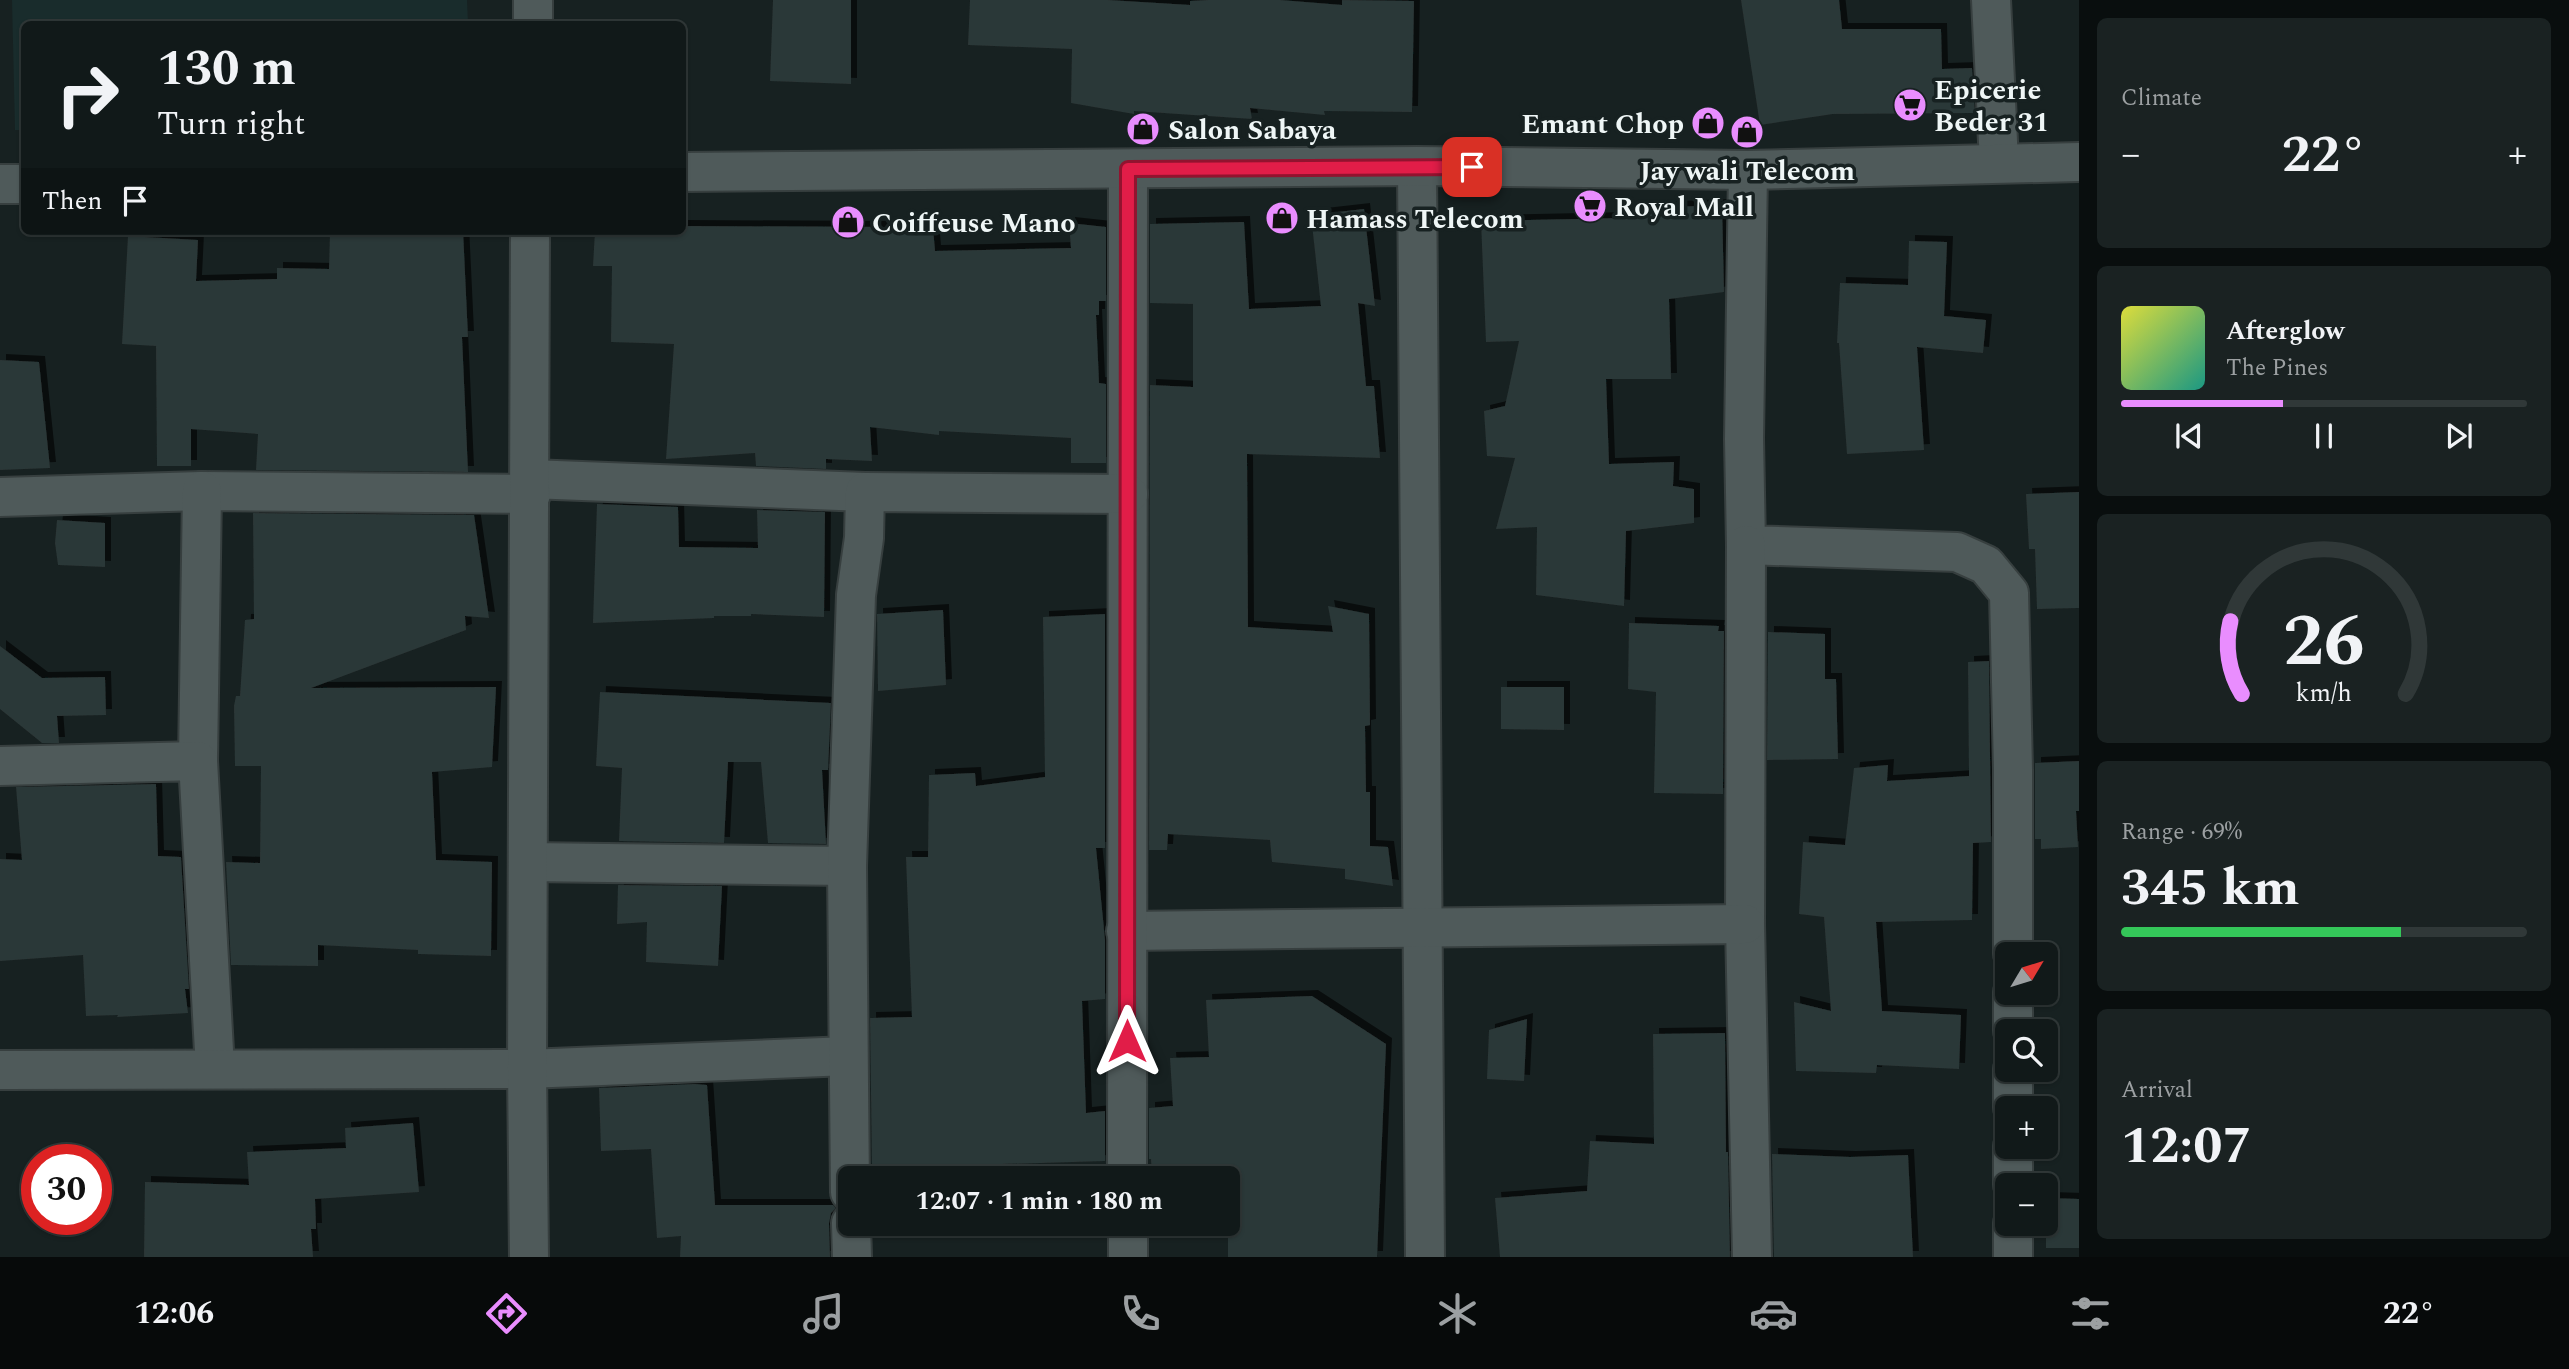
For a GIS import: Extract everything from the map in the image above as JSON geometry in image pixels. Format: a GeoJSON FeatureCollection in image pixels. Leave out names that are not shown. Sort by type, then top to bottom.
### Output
{"type":"FeatureCollection","features":[{"type":"Feature","properties":{"kind":"street"},"geometry":{"type":"LineString","coordinates":[[533,0],[533,21]]}},
{"type":"Feature","properties":{"kind":"street"},"geometry":{"type":"LineString","coordinates":[[1991,0],[1999,162]]}},
{"type":"Feature","properties":{"kind":"street"},"geometry":{"type":"LineString","coordinates":[[686,172],[1417,166],[1748,170],[2079,162]]}},
{"type":"Feature","properties":{"kind":"street"},"geometry":{"type":"LineString","coordinates":[[1417,166],[1425,1257]]}},
{"type":"Feature","properties":{"kind":"street"},"geometry":{"type":"LineString","coordinates":[[1127,1166],[1128,169]]}},
{"type":"Feature","properties":{"kind":"street"},"geometry":{"type":"LineString","coordinates":[[1748,170],[1744,439],[1745,924],[1752,1257]]}},
{"type":"Feature","properties":{"kind":"street"},"geometry":{"type":"LineString","coordinates":[[0,184],[21,184]]}},
{"type":"Feature","properties":{"kind":"street"},"geometry":{"type":"LineString","coordinates":[[529,1257],[527,1069],[530,235]]}},
{"type":"Feature","properties":{"kind":"street"},"geometry":{"type":"LineString","coordinates":[[0,498],[202,491],[530,487],[1128,494]]}},
{"type":"Feature","properties":{"kind":"street"},"geometry":{"type":"LineString","coordinates":[[202,491],[198,761],[215,1069]]}},
{"type":"Feature","properties":{"kind":"street"},"geometry":{"type":"LineString","coordinates":[[850,1166],[846,866],[856,595],[864,538],[865,492]]}},
{"type":"Feature","properties":{"kind":"street"},"geometry":{"type":"LineString","coordinates":[[1746,545],[1957,552],[1986,565],[2009,593],[2013,942]]}},
{"type":"Feature","properties":{"kind":"street"},"geometry":{"type":"LineString","coordinates":[[0,766],[198,761]]}},
{"type":"Feature","properties":{"kind":"street"},"geometry":{"type":"LineString","coordinates":[[528,862],[846,866]]}},
{"type":"Feature","properties":{"kind":"street"},"geometry":{"type":"LineString","coordinates":[[1126,931],[1745,924]]}},
{"type":"Feature","properties":{"kind":"street"},"geometry":{"type":"LineString","coordinates":[[0,1070],[527,1069],[848,1056]]}},
{"type":"Feature","properties":{"kind":"street"},"geometry":{"type":"LineString","coordinates":[[851,1236],[852,1257]]}},
{"type":"Feature","properties":{"kind":"street"},"geometry":{"type":"LineString","coordinates":[[1128,1236],[1128,1257]]}},
{"type":"Feature","properties":{"kind":"street"},"geometry":{"type":"LineString","coordinates":[[2013,1236],[2013,1257]]}},
{"type":"Feature","properties":{"kind":"shaded area"},"geometry":{"type":"Polygon","coordinates":[[[12,0],[467,0],[468,21],[21,21],[21,130],[15,130],[12,0]]]}},
{"type":"Feature","properties":{"kind":"building"},"geometry":{"type":"Polygon","coordinates":[[[773,0],[851,0],[851,84],[770,81],[773,0]]]}},
{"type":"Feature","properties":{"kind":"building"},"geometry":{"type":"Polygon","coordinates":[[[970,0],[1108,0],[1190,5],[1190,1],[1208,0],[1280,0],[1342,5],[1342,0],[1414,1],[1412,112],[1324,111],[1325,115],[1250,108],[1252,119],[1134,111],[1134,114],[1071,103],[1072,49],[968,45],[970,0]]]}},
{"type":"Feature","properties":{"kind":"building"},"geometry":{"type":"Polygon","coordinates":[[[1741,0],[1839,0],[1842,29],[1941,29],[1942,69],[1972,68],[1975,113],[1833,114],[1760,125],[1741,0]]]}},
{"type":"Feature","properties":{"kind":"building"},"geometry":{"type":"Polygon","coordinates":[[[1722,205],[1724,292],[1669,299],[1671,379],[1606,379],[1609,464],[1674,462],[1673,486],[1694,489],[1694,523],[1626,531],[1624,606],[1536,595],[1537,527],[1496,529],[1515,458],[1487,456],[1484,411],[1505,406],[1519,341],[1486,342],[1481,221],[1623,218],[1623,209],[1722,205]]]}},
{"type":"Feature","properties":{"kind":"building"},"geometry":{"type":"Polygon","coordinates":[[[1364,209],[1375,306],[1358,303],[1366,386],[1374,386],[1380,458],[1247,454],[1248,627],[1333,632],[1328,606],[1369,614],[1370,725],[1365,726],[1366,792],[1370,792],[1370,846],[1388,847],[1393,886],[1345,879],[1345,869],[1272,862],[1270,840],[1168,834],[1167,850],[1149,850],[1150,385],[1193,387],[1193,304],[1150,303],[1150,224],[1244,222],[1249,309],[1321,306],[1311,215],[1364,209]]]}},
{"type":"Feature","properties":{"kind":"building"},"geometry":{"type":"Polygon","coordinates":[[[1069,223],[1106,227],[1106,301],[1099,301],[1099,315],[1096,315],[1099,383],[1106,384],[1106,463],[1071,463],[1071,438],[939,431],[939,435],[870,427],[872,461],[826,459],[826,469],[756,466],[755,453],[666,459],[674,344],[611,342],[612,266],[593,266],[595,235],[686,235],[686,226],[891,227],[891,231],[933,228],[935,251],[1071,248],[1069,223]]]}},
{"type":"Feature","properties":{"kind":"building"},"geometry":{"type":"Polygon","coordinates":[[[330,235],[463,235],[468,337],[462,337],[468,472],[256,470],[258,434],[191,429],[191,466],[157,466],[156,346],[122,344],[128,236],[198,240],[196,281],[277,279],[277,268],[329,269],[330,235]]]}},
{"type":"Feature","properties":{"kind":"building"},"geometry":{"type":"Polygon","coordinates":[[[1909,241],[1947,242],[1944,316],[1986,320],[1983,353],[1917,347],[1924,450],[1847,454],[1837,343],[1840,283],[1908,285],[1909,241]]]}},
{"type":"Feature","properties":{"kind":"building"},"geometry":{"type":"Polygon","coordinates":[[[0,360],[39,362],[50,468],[0,470],[0,360]]]}},
{"type":"Feature","properties":{"kind":"building"},"geometry":{"type":"Polygon","coordinates":[[[2079,492],[2079,608],[2037,609],[2035,549],[2029,549],[2026,494],[2079,492]]]}},
{"type":"Feature","properties":{"kind":"building"},"geometry":{"type":"Polygon","coordinates":[[[597,504],[678,507],[679,547],[758,548],[757,510],[825,512],[824,617],[751,614],[593,623],[597,504]]]}},
{"type":"Feature","properties":{"kind":"building"},"geometry":{"type":"Polygon","coordinates":[[[253,513],[474,515],[489,618],[465,616],[466,630],[311,688],[496,687],[492,767],[432,772],[436,860],[492,862],[491,956],[418,954],[418,950],[318,945],[318,966],[231,965],[226,862],[260,863],[261,766],[235,766],[234,706],[236,696],[240,696],[245,620],[254,619],[253,513]]]}},
{"type":"Feature","properties":{"kind":"building"},"geometry":{"type":"Polygon","coordinates":[[[57,520],[105,523],[105,567],[58,565],[55,543],[57,520]]]}},
{"type":"Feature","properties":{"kind":"building"},"geometry":{"type":"Polygon","coordinates":[[[943,610],[946,685],[878,691],[877,614],[943,610]]]}},
{"type":"Feature","properties":{"kind":"building"},"geometry":{"type":"Polygon","coordinates":[[[1105,614],[1105,848],[1096,848],[1105,940],[1105,999],[1082,1001],[1086,1113],[1105,1111],[1105,1161],[872,1166],[870,1018],[912,1017],[906,857],[928,857],[929,775],[975,773],[976,786],[1045,777],[1043,617],[1105,614]]]}},
{"type":"Feature","properties":{"kind":"building"},"geometry":{"type":"Polygon","coordinates":[[[1629,623],[1719,626],[1718,631],[1724,631],[1723,794],[1654,793],[1656,692],[1628,689],[1629,623]]]}},
{"type":"Feature","properties":{"kind":"building"},"geometry":{"type":"Polygon","coordinates":[[[1768,632],[1825,634],[1825,679],[1836,679],[1838,759],[1767,760],[1768,632]]]}},
{"type":"Feature","properties":{"kind":"building"},"geometry":{"type":"Polygon","coordinates":[[[0,646],[42,678],[105,677],[106,715],[57,716],[59,743],[42,743],[0,709],[0,646]]]}},
{"type":"Feature","properties":{"kind":"building"},"geometry":{"type":"Polygon","coordinates":[[[1989,661],[1991,842],[1973,843],[1972,920],[1876,922],[1882,1011],[1961,1015],[1959,1069],[1877,1065],[1876,1073],[1796,1071],[1794,1002],[1831,1011],[1824,917],[1799,914],[1803,842],[1845,845],[1854,768],[1888,765],[1887,781],[1969,776],[1968,662],[1989,661]]]}},
{"type":"Feature","properties":{"kind":"building"},"geometry":{"type":"Polygon","coordinates":[[[1501,687],[1564,687],[1564,730],[1501,729],[1501,687]]]}},
{"type":"Feature","properties":{"kind":"building"},"geometry":{"type":"Polygon","coordinates":[[[600,692],[831,703],[828,770],[822,770],[826,844],[768,843],[761,762],[728,762],[724,843],[619,841],[622,768],[596,766],[600,692]]]}},
{"type":"Feature","properties":{"kind":"building"},"geometry":{"type":"Polygon","coordinates":[[[2079,761],[2079,811],[2076,811],[2078,847],[2041,849],[2041,839],[2035,839],[2035,763],[2079,761]]]}},
{"type":"Feature","properties":{"kind":"building"},"geometry":{"type":"Polygon","coordinates":[[[156,784],[158,856],[181,857],[188,1013],[86,1016],[83,955],[0,961],[0,859],[22,860],[16,787],[156,784]]]}},
{"type":"Feature","properties":{"kind":"building"},"geometry":{"type":"Polygon","coordinates":[[[618,885],[722,886],[718,966],[646,962],[647,922],[617,924],[618,885]]]}},
{"type":"Feature","properties":{"kind":"building"},"geometry":{"type":"Polygon","coordinates":[[[1312,996],[1386,1044],[1377,1257],[1228,1257],[1228,1236],[1240,1236],[1240,1166],[1151,1166],[1149,1108],[1173,1106],[1170,1058],[1209,1057],[1206,1000],[1312,996]]]}},
{"type":"Feature","properties":{"kind":"building"},"geometry":{"type":"Polygon","coordinates":[[[1527,1019],[1524,1081],[1487,1079],[1489,1030],[1527,1019]]]}},
{"type":"Feature","properties":{"kind":"building"},"geometry":{"type":"Polygon","coordinates":[[[1725,1033],[1730,1257],[1500,1257],[1495,1198],[1587,1191],[1590,1141],[1654,1144],[1653,1034],[1725,1033]]]}},
{"type":"Feature","properties":{"kind":"building"},"geometry":{"type":"Polygon","coordinates":[[[707,1085],[715,1205],[833,1205],[836,1208],[831,1213],[829,1223],[830,1257],[680,1257],[681,1236],[657,1238],[651,1149],[601,1151],[599,1088],[707,1085]]]}},
{"type":"Feature","properties":{"kind":"building"},"geometry":{"type":"Polygon","coordinates":[[[413,1123],[419,1192],[315,1199],[316,1229],[311,1229],[313,1257],[144,1257],[145,1182],[249,1185],[247,1152],[346,1148],[345,1128],[413,1123]]]}},
{"type":"Feature","properties":{"kind":"building"},"geometry":{"type":"Polygon","coordinates":[[[1772,1154],[1850,1157],[1908,1155],[1913,1257],[1774,1257],[1772,1154]]]}},
{"type":"Feature","properties":{"kind":"building"},"geometry":{"type":"Polygon","coordinates":[[[2058,1198],[2079,1199],[2079,1248],[2046,1248],[2046,1236],[2058,1236],[2058,1198]]]}},
{"type":"Feature","properties":{"kind":"place","name":"Epicerie Beder 31"},"geometry":{"type":"Point","coordinates":[1910,105]}},
{"type":"Feature","properties":{"kind":"place","name":"Emant Chop"},"geometry":{"type":"Point","coordinates":[1708,123]}},
{"type":"Feature","properties":{"kind":"place","name":"Salon Sabaya"},"geometry":{"type":"Point","coordinates":[1143,129]}},
{"type":"Feature","properties":{"kind":"place","name":"Jay wali Telecom"},"geometry":{"type":"Point","coordinates":[1747,132]}},
{"type":"Feature","properties":{"kind":"place","name":"Royal Mall"},"geometry":{"type":"Point","coordinates":[1590,206]}},
{"type":"Feature","properties":{"kind":"place","name":"Hamass Telecom"},"geometry":{"type":"Point","coordinates":[1282,218]}},
{"type":"Feature","properties":{"kind":"place","name":"Coiffeuse Mano"},"geometry":{"type":"Point","coordinates":[848,222]}},
{"type":"Feature","properties":{"kind":"route"},"geometry":{"type":"LineString","coordinates":[[1127,1041],[1128,169],[1472,167]]}}]}
